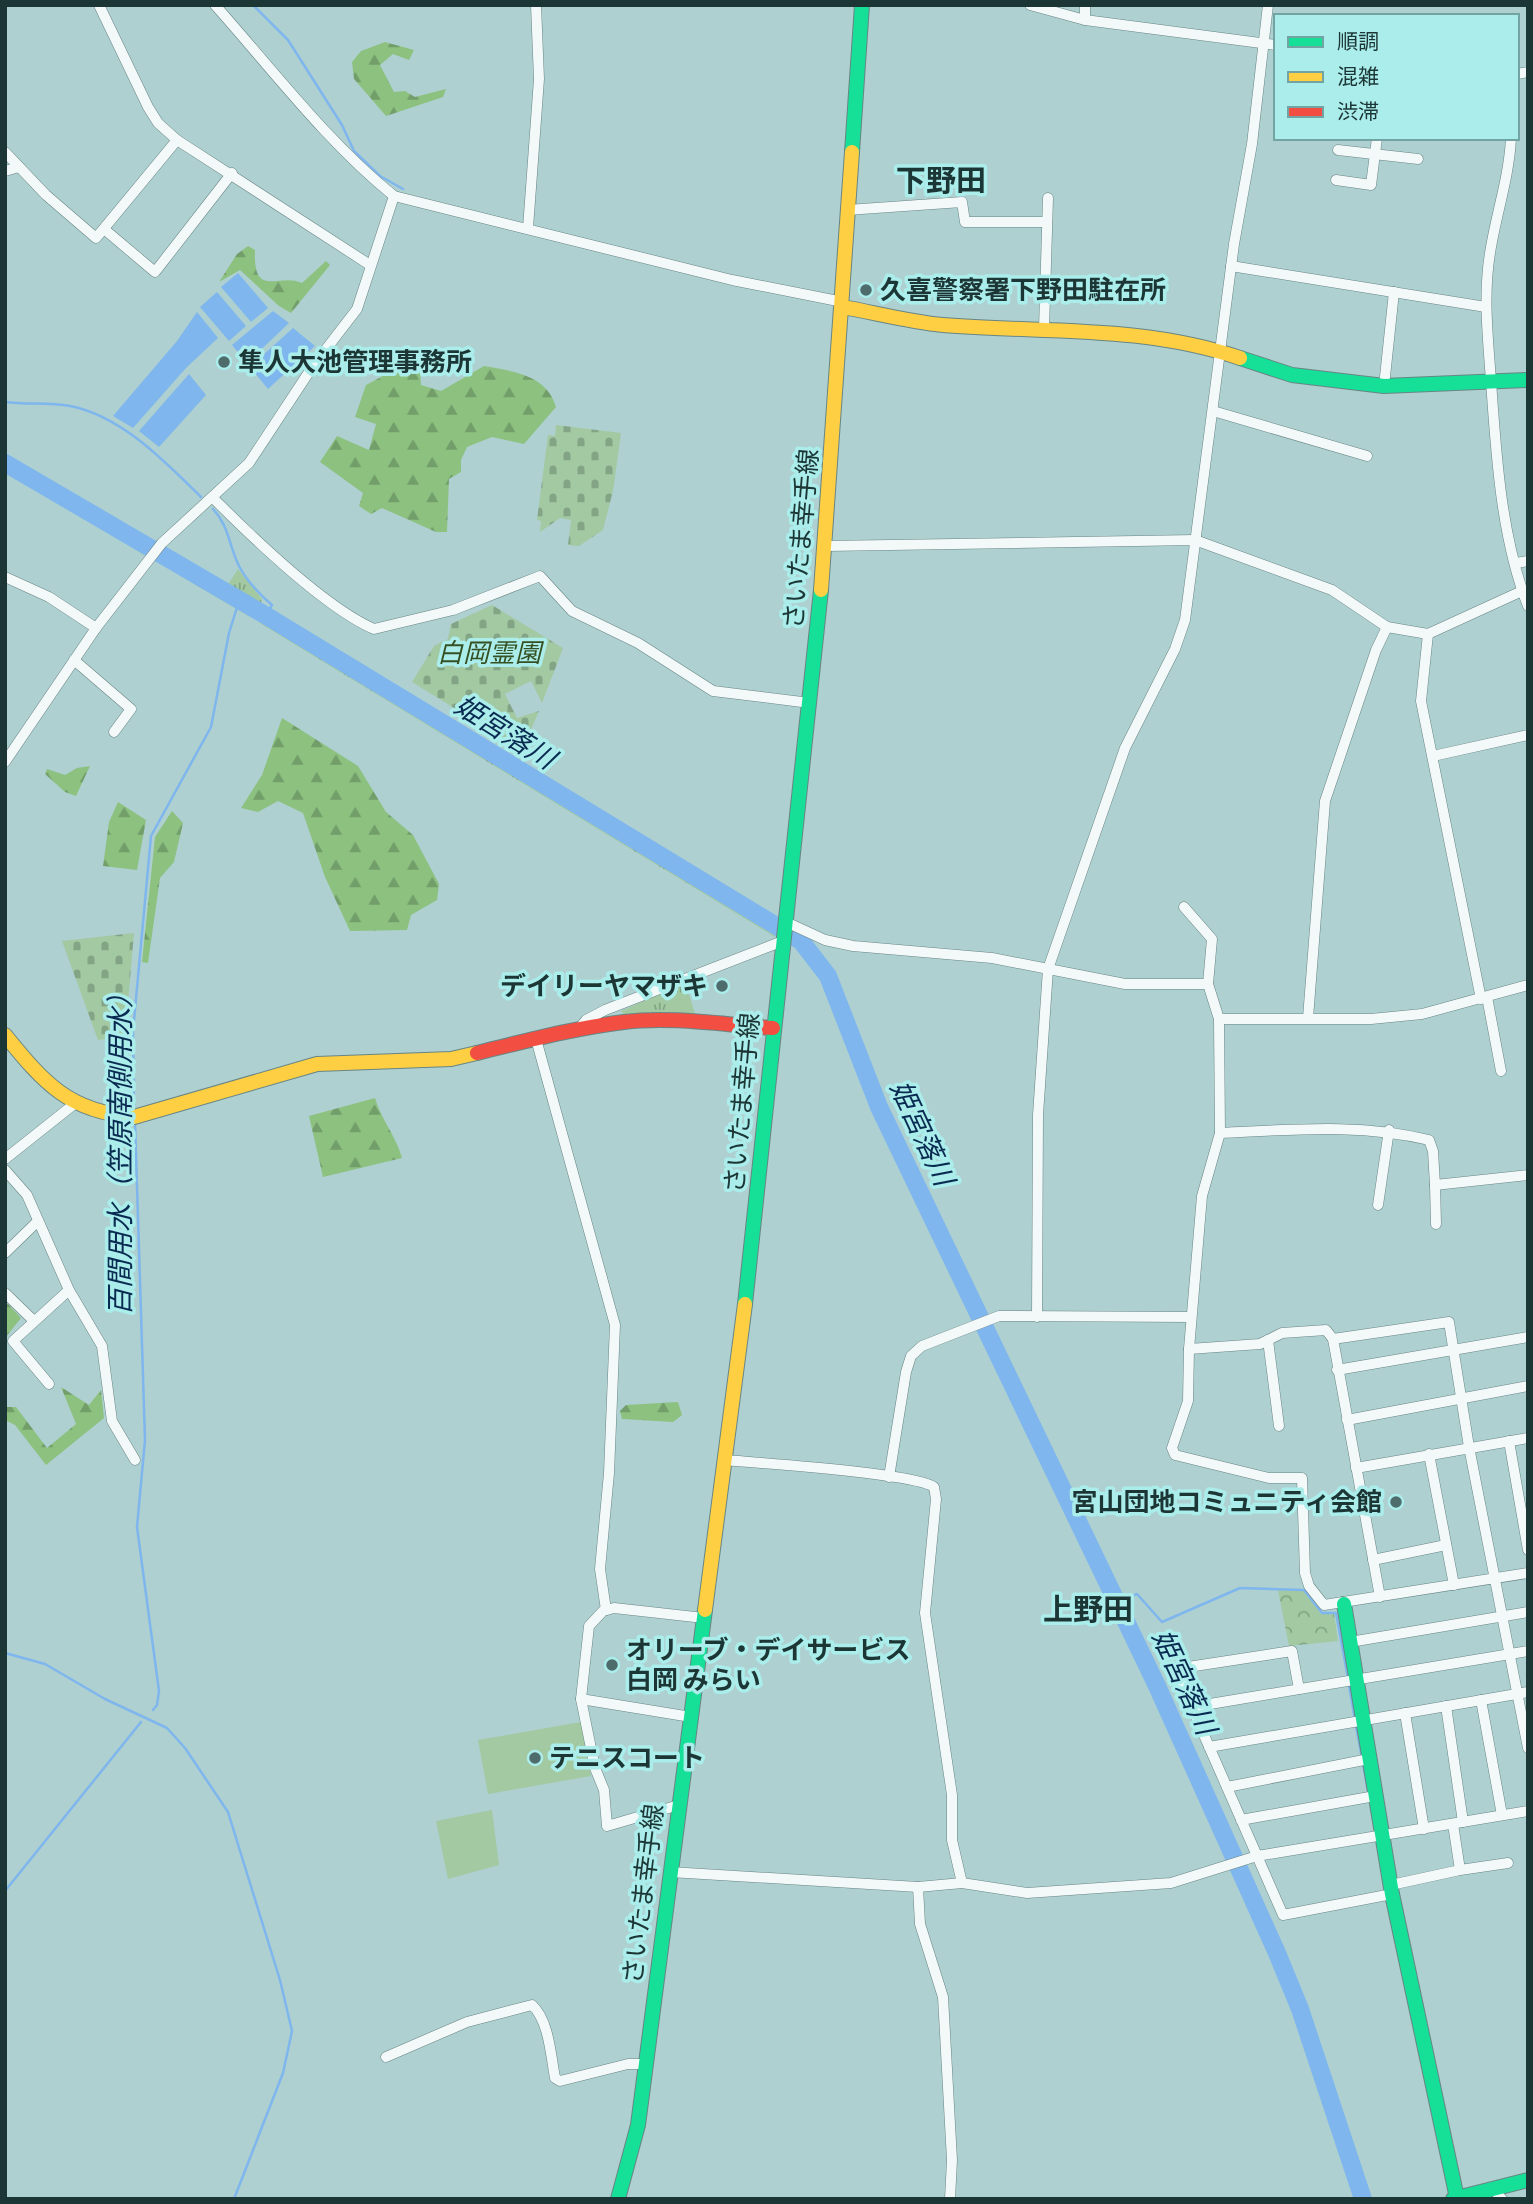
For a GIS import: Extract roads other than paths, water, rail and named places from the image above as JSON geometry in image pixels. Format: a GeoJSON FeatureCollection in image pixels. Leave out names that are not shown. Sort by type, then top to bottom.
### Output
{"type":"FeatureCollection","features":[{"type":"Feature","properties":{"kind":"main road","name":"さいたま幸手線"},"geometry":{"type":"LineString","coordinates":[[618,2199],[638,2125],[757,1215],[773,1028],[827,546],[862,5]]}},
{"type":"Feature","properties":{"kind":"main road"},"geometry":{"type":"LineString","coordinates":[[843,305],[941,325],[1044,328],[1163,338],[1202,345],[1292,375],[1384,386],[1528,380]]}},
{"type":"Feature","properties":{"kind":"main road"},"geometry":{"type":"LineString","coordinates":[[5,1035],[50,1088],[73,1105],[111,1117],[144,1115],[317,1063],[451,1059],[578,1030],[660,1020],[773,1028]]}},
{"type":"Feature","properties":{"kind":"main road"},"geometry":{"type":"LineString","coordinates":[[1344,1604],[1391,1889],[1451,2161],[1455,2198],[1498,2194],[1528,2180]]}},
{"type":"Feature","properties":{"kind":"street"},"geometry":{"type":"LineString","coordinates":[[99,5],[158,123],[177,139],[370,265]]}},
{"type":"Feature","properties":{"kind":"street"},"geometry":{"type":"LineString","coordinates":[[215,5],[373,180],[394,196],[843,305]]}},
{"type":"Feature","properties":{"kind":"street"},"geometry":{"type":"LineString","coordinates":[[528,228],[539,79],[536,5]]}},
{"type":"Feature","properties":{"kind":"street"},"geometry":{"type":"LineString","coordinates":[[1030,5],[1085,20],[1270,45]]}},
{"type":"Feature","properties":{"kind":"street"},"geometry":{"type":"LineString","coordinates":[[1085,5],[1085,20]]}},
{"type":"Feature","properties":{"kind":"street"},"geometry":{"type":"LineString","coordinates":[[1037,1317],[1038,1115],[1048,969],[1125,748],[1175,649],[1185,620],[1231,266],[1270,45],[1268,5]]}},
{"type":"Feature","properties":{"kind":"street"},"geometry":{"type":"LineString","coordinates":[[5,152],[96,238],[177,139]]}},
{"type":"Feature","properties":{"kind":"street"},"geometry":{"type":"LineString","coordinates":[[1336,180],[1371,185],[1377,140]]}},
{"type":"Feature","properties":{"kind":"street"},"geometry":{"type":"LineString","coordinates":[[1510,140],[1510,165],[1490,252],[1486,307],[1496,470],[1522,591],[1528,606]]}},
{"type":"Feature","properties":{"kind":"street"},"geometry":{"type":"LineString","coordinates":[[1338,150],[1418,159]]}},
{"type":"Feature","properties":{"kind":"street"},"geometry":{"type":"LineString","coordinates":[[5,171],[19,167]]}},
{"type":"Feature","properties":{"kind":"street"},"geometry":{"type":"LineString","coordinates":[[104,229],[155,272],[232,173]]}},
{"type":"Feature","properties":{"kind":"street"},"geometry":{"type":"LineString","coordinates":[[5,762],[96,628],[162,543],[249,463],[313,366],[346,326],[356,309],[394,196]]}},
{"type":"Feature","properties":{"kind":"street"},"geometry":{"type":"LineString","coordinates":[[1044,328],[1048,198]]}},
{"type":"Feature","properties":{"kind":"street"},"geometry":{"type":"LineString","coordinates":[[847,209],[962,202],[965,222],[1047,222]]}},
{"type":"Feature","properties":{"kind":"street"},"geometry":{"type":"LineString","coordinates":[[1231,266],[1486,307]]}},
{"type":"Feature","properties":{"kind":"street"},"geometry":{"type":"LineString","coordinates":[[1384,386],[1394,292]]}},
{"type":"Feature","properties":{"kind":"street"},"geometry":{"type":"LineString","coordinates":[[1213,411],[1367,456]]}},
{"type":"Feature","properties":{"kind":"street"},"geometry":{"type":"LineString","coordinates":[[213,498],[240,525],[328,599],[374,629],[453,610],[540,576],[572,611],[638,643],[713,691],[810,703]]}},
{"type":"Feature","properties":{"kind":"street"},"geometry":{"type":"LineString","coordinates":[[827,546],[1195,540],[1332,590],[1387,626],[1428,634],[1522,591]]}},
{"type":"Feature","properties":{"kind":"street"},"geometry":{"type":"LineString","coordinates":[[1516,563],[1528,561]]}},
{"type":"Feature","properties":{"kind":"street"},"geometry":{"type":"LineString","coordinates":[[5,577],[49,597],[96,628]]}},
{"type":"Feature","properties":{"kind":"street"},"geometry":{"type":"LineString","coordinates":[[1308,1018],[1325,801],[1387,626]]}},
{"type":"Feature","properties":{"kind":"street"},"geometry":{"type":"LineString","coordinates":[[1428,634],[1421,701],[1501,1070]]}},
{"type":"Feature","properties":{"kind":"street"},"geometry":{"type":"LineString","coordinates":[[74,660],[131,709],[114,732]]}},
{"type":"Feature","properties":{"kind":"street"},"geometry":{"type":"LineString","coordinates":[[1433,756],[1528,735]]}},
{"type":"Feature","properties":{"kind":"street"},"geometry":{"type":"LineString","coordinates":[[1184,907],[1212,939],[1208,984],[1219,1019],[1220,1133],[1202,1196],[1190,1317],[1188,1401],[1172,1448],[1175,1455],[1269,1478],[1302,1478],[1302,1536],[1309,1586],[1324,1605],[1344,1604],[1528,1573]]}},
{"type":"Feature","properties":{"kind":"street"},"geometry":{"type":"LineString","coordinates":[[786,922],[825,940],[853,946],[934,951],[1125,984],[1208,984]]}},
{"type":"Feature","properties":{"kind":"street"},"geometry":{"type":"LineString","coordinates":[[578,1030],[586,1020],[606,1010],[783,942]]}},
{"type":"Feature","properties":{"kind":"street"},"geometry":{"type":"LineString","coordinates":[[1219,1019],[1371,1018],[1422,1014],[1528,985]]}},
{"type":"Feature","properties":{"kind":"street"},"geometry":{"type":"LineString","coordinates":[[536,1039],[615,1325],[609,1473],[600,1569],[606,1610]]}},
{"type":"Feature","properties":{"kind":"street"},"geometry":{"type":"LineString","coordinates":[[5,1159],[73,1105]]}},
{"type":"Feature","properties":{"kind":"street"},"geometry":{"type":"LineString","coordinates":[[1220,1133],[1324,1128],[1389,1130],[1429,1140],[1433,1151],[1436,1224]]}},
{"type":"Feature","properties":{"kind":"street"},"geometry":{"type":"LineString","coordinates":[[1378,1205],[1389,1130]]}},
{"type":"Feature","properties":{"kind":"street"},"geometry":{"type":"LineString","coordinates":[[5,1170],[27,1195],[69,1290],[102,1346],[112,1421],[135,1460]]}},
{"type":"Feature","properties":{"kind":"street"},"geometry":{"type":"LineString","coordinates":[[1435,1185],[1528,1175]]}},
{"type":"Feature","properties":{"kind":"street"},"geometry":{"type":"LineString","coordinates":[[5,1253],[38,1222]]}},
{"type":"Feature","properties":{"kind":"street"},"geometry":{"type":"LineString","coordinates":[[49,1384],[13,1342],[69,1290]]}},
{"type":"Feature","properties":{"kind":"street"},"geometry":{"type":"LineString","coordinates":[[5,1293],[34,1321]]}},
{"type":"Feature","properties":{"kind":"street"},"geometry":{"type":"LineString","coordinates":[[889,1477],[911,1356],[922,1346],[999,1316],[1190,1317]]}},
{"type":"Feature","properties":{"kind":"street"},"geometry":{"type":"LineString","coordinates":[[1333,1339],[1449,1322],[1494,1579],[1510,1654],[1523,1693],[1528,1748]]}},
{"type":"Feature","properties":{"kind":"street"},"geometry":{"type":"LineString","coordinates":[[1189,1349],[1260,1344],[1282,1333],[1326,1330],[1333,1339],[1380,1597]]}},
{"type":"Feature","properties":{"kind":"street"},"geometry":{"type":"LineString","coordinates":[[1337,1370],[1528,1337]]}},
{"type":"Feature","properties":{"kind":"street"},"geometry":{"type":"LineString","coordinates":[[1268,1340],[1279,1426]]}},
{"type":"Feature","properties":{"kind":"street"},"geometry":{"type":"LineString","coordinates":[[1347,1420],[1528,1386]]}},
{"type":"Feature","properties":{"kind":"street"},"geometry":{"type":"LineString","coordinates":[[1356,1468],[1528,1438]]}},
{"type":"Feature","properties":{"kind":"street"},"geometry":{"type":"LineString","coordinates":[[1509,1441],[1528,1550]]}},
{"type":"Feature","properties":{"kind":"street"},"geometry":{"type":"LineString","coordinates":[[1429,1454],[1454,1586]]}},
{"type":"Feature","properties":{"kind":"street"},"geometry":{"type":"LineString","coordinates":[[725,1460],[927,1482],[934,1488],[936,1499],[925,1613],[952,1795],[952,1840],[962,1882]]}},
{"type":"Feature","properties":{"kind":"street"},"geometry":{"type":"LineString","coordinates":[[1373,1560],[1446,1545]]}},
{"type":"Feature","properties":{"kind":"street"},"geometry":{"type":"LineString","coordinates":[[679,1805],[607,1826],[604,1790],[595,1768],[581,1699],[589,1626],[606,1610],[614,1608],[704,1618]]}},
{"type":"Feature","properties":{"kind":"street"},"geometry":{"type":"LineString","coordinates":[[1350,1642],[1528,1612]]}},
{"type":"Feature","properties":{"kind":"street"},"geometry":{"type":"LineString","coordinates":[[1299,1689],[1292,1651],[1175,1669],[1241,1820],[1254,1858],[1283,1915],[1460,1870],[1508,1863]]}},
{"type":"Feature","properties":{"kind":"street"},"geometry":{"type":"LineString","coordinates":[[1192,1707],[1528,1651]]}},
{"type":"Feature","properties":{"kind":"street"},"geometry":{"type":"LineString","coordinates":[[1209,1747],[1523,1693]]}},
{"type":"Feature","properties":{"kind":"street"},"geometry":{"type":"LineString","coordinates":[[581,1699],[691,1717]]}},
{"type":"Feature","properties":{"kind":"street"},"geometry":{"type":"LineString","coordinates":[[1480,1700],[1502,1815]]}},
{"type":"Feature","properties":{"kind":"street"},"geometry":{"type":"LineString","coordinates":[[1446,1706],[1460,1870]]}},
{"type":"Feature","properties":{"kind":"street"},"geometry":{"type":"LineString","coordinates":[[1405,1713],[1424,1829]]}},
{"type":"Feature","properties":{"kind":"street"},"geometry":{"type":"LineString","coordinates":[[1227,1787],[1369,1759]]}},
{"type":"Feature","properties":{"kind":"street"},"geometry":{"type":"LineString","coordinates":[[1241,1820],[1375,1796]]}},
{"type":"Feature","properties":{"kind":"street"},"geometry":{"type":"LineString","coordinates":[[670,1872],[918,1887],[962,1882],[1027,1893],[1171,1884],[1254,1858],[1528,1811]]}},
{"type":"Feature","properties":{"kind":"street"},"geometry":{"type":"LineString","coordinates":[[918,1887],[920,1924],[943,1997],[952,2160],[950,2199]]}},
{"type":"Feature","properties":{"kind":"street"},"geometry":{"type":"LineString","coordinates":[[386,2057],[467,2022],[532,2005],[537,2010],[549,2045],[555,2078],[560,2081],[628,2064],[645,2064]]}},
{"type":"Feature","properties":{"kind":"water"},"geometry":{"type":"Polygon","coordinates":[[[238,273],[268,308],[251,322],[221,287],[238,273]]]}},
{"type":"Feature","properties":{"kind":"water"},"geometry":{"type":"Polygon","coordinates":[[[217,292],[246,326],[229,341],[200,307],[217,292]]]}},
{"type":"Feature","properties":{"kind":"water"},"geometry":{"type":"Polygon","coordinates":[[[273,311],[289,323],[247,363],[232,345],[273,311]]]}},
{"type":"Feature","properties":{"kind":"water"},"geometry":{"type":"Polygon","coordinates":[[[197,312],[218,338],[186,368],[133,428],[113,416],[177,341],[197,312]]]}},
{"type":"Feature","properties":{"kind":"water"},"geometry":{"type":"Polygon","coordinates":[[[293,328],[315,346],[268,389],[250,367],[293,328]]]}},
{"type":"Feature","properties":{"kind":"water"},"geometry":{"type":"Polygon","coordinates":[[[189,374],[206,395],[159,447],[139,431],[189,374]]]}},
{"type":"Feature","properties":{"kind":"waterway"},"geometry":{"type":"LineString","coordinates":[[253,5],[288,40],[342,125],[354,151],[380,176],[403,189]]}},
{"type":"Feature","properties":{"kind":"waterway","name":"百間用水（笠原南側用水）"},"geometry":{"type":"LineString","coordinates":[[5,402],[54,404],[89,411],[142,442],[201,497]]}},
{"type":"Feature","properties":{"kind":"waterway","name":"姫宮落川"},"geometry":{"type":"LineString","coordinates":[[5,463],[265,615],[801,941],[828,976],[879,1107],[1157,1686],[1277,1953],[1300,2009],[1363,2199]]}},
{"type":"Feature","properties":{"kind":"waterway","name":"百間用水（笠原南側用水）"},"geometry":{"type":"LineString","coordinates":[[213,509],[222,522],[242,572],[272,605],[265,615]]}},
{"type":"Feature","properties":{"kind":"waterway","name":"百間用水（笠原南側用水）"},"geometry":{"type":"LineString","coordinates":[[134,1112],[133,1031],[151,836],[211,727],[229,633],[239,601]]}},
{"type":"Feature","properties":{"kind":"waterway","name":"百間用水（笠原南側用水）"},"geometry":{"type":"LineString","coordinates":[[135,1122],[145,1440],[137,1527],[159,1691],[157,1705],[153,1710]]}},
{"type":"Feature","properties":{"kind":"waterway"},"geometry":{"type":"LineString","coordinates":[[1116,1602],[1137,1594],[1162,1622],[1240,1588],[1304,1590],[1322,1613],[1336,1613],[1348,1678]]}},
{"type":"Feature","properties":{"kind":"waterway"},"geometry":{"type":"LineString","coordinates":[[5,1653],[45,1664],[105,1699],[167,1728],[185,1748],[228,1812],[280,1980],[292,2031],[283,2073],[234,2199]]}},
{"type":"Feature","properties":{"kind":"waterway"},"geometry":{"type":"LineString","coordinates":[[1349,1685],[1355,1720]]}},
{"type":"Feature","properties":{"kind":"waterway","name":"百間用水（笠原南側用水）"},"geometry":{"type":"LineString","coordinates":[[5,1891],[141,1722]]}},
{"type":"Feature","properties":{"kind":"waterway"},"geometry":{"type":"LineString","coordinates":[[1356,1726],[1362,1758]]}},
{"type":"Feature","properties":{"kind":"waterway"},"geometry":{"type":"LineString","coordinates":[[1363,1764],[1369,1796]]}},
{"type":"Feature","properties":{"kind":"place","name":"久喜警察署下野田駐在所"},"geometry":{"type":"Point","coordinates":[866,290]}},
{"type":"Feature","properties":{"kind":"place","name":"隼人大池管理事務所"},"geometry":{"type":"Point","coordinates":[224,362]}},
{"type":"Feature","properties":{"kind":"place","name":"デイリーヤマザキ"},"geometry":{"type":"Point","coordinates":[722,986]}},
{"type":"Feature","properties":{"kind":"place","name":"宮山団地コミュニティ会館"},"geometry":{"type":"Point","coordinates":[1396,1502]}},
{"type":"Feature","properties":{"kind":"place","name":"オリーブ・デイサービス 白岡 みらい"},"geometry":{"type":"Point","coordinates":[612,1665]}},
{"type":"Feature","properties":{"kind":"place","name":"テニスコート"},"geometry":{"type":"Point","coordinates":[535,1758]}},
{"type":"Feature","properties":{"kind":"district","name":"下野田"},"geometry":{"type":"Point","coordinates":[941,181]}},
{"type":"Feature","properties":{"kind":"district","name":"上野田"},"geometry":{"type":"Point","coordinates":[1088,1610]}},
{"type":"Feature","properties":{"kind":"park label","name":"白岡霊園"},"geometry":{"type":"Point","coordinates":[489,653]}}]}
